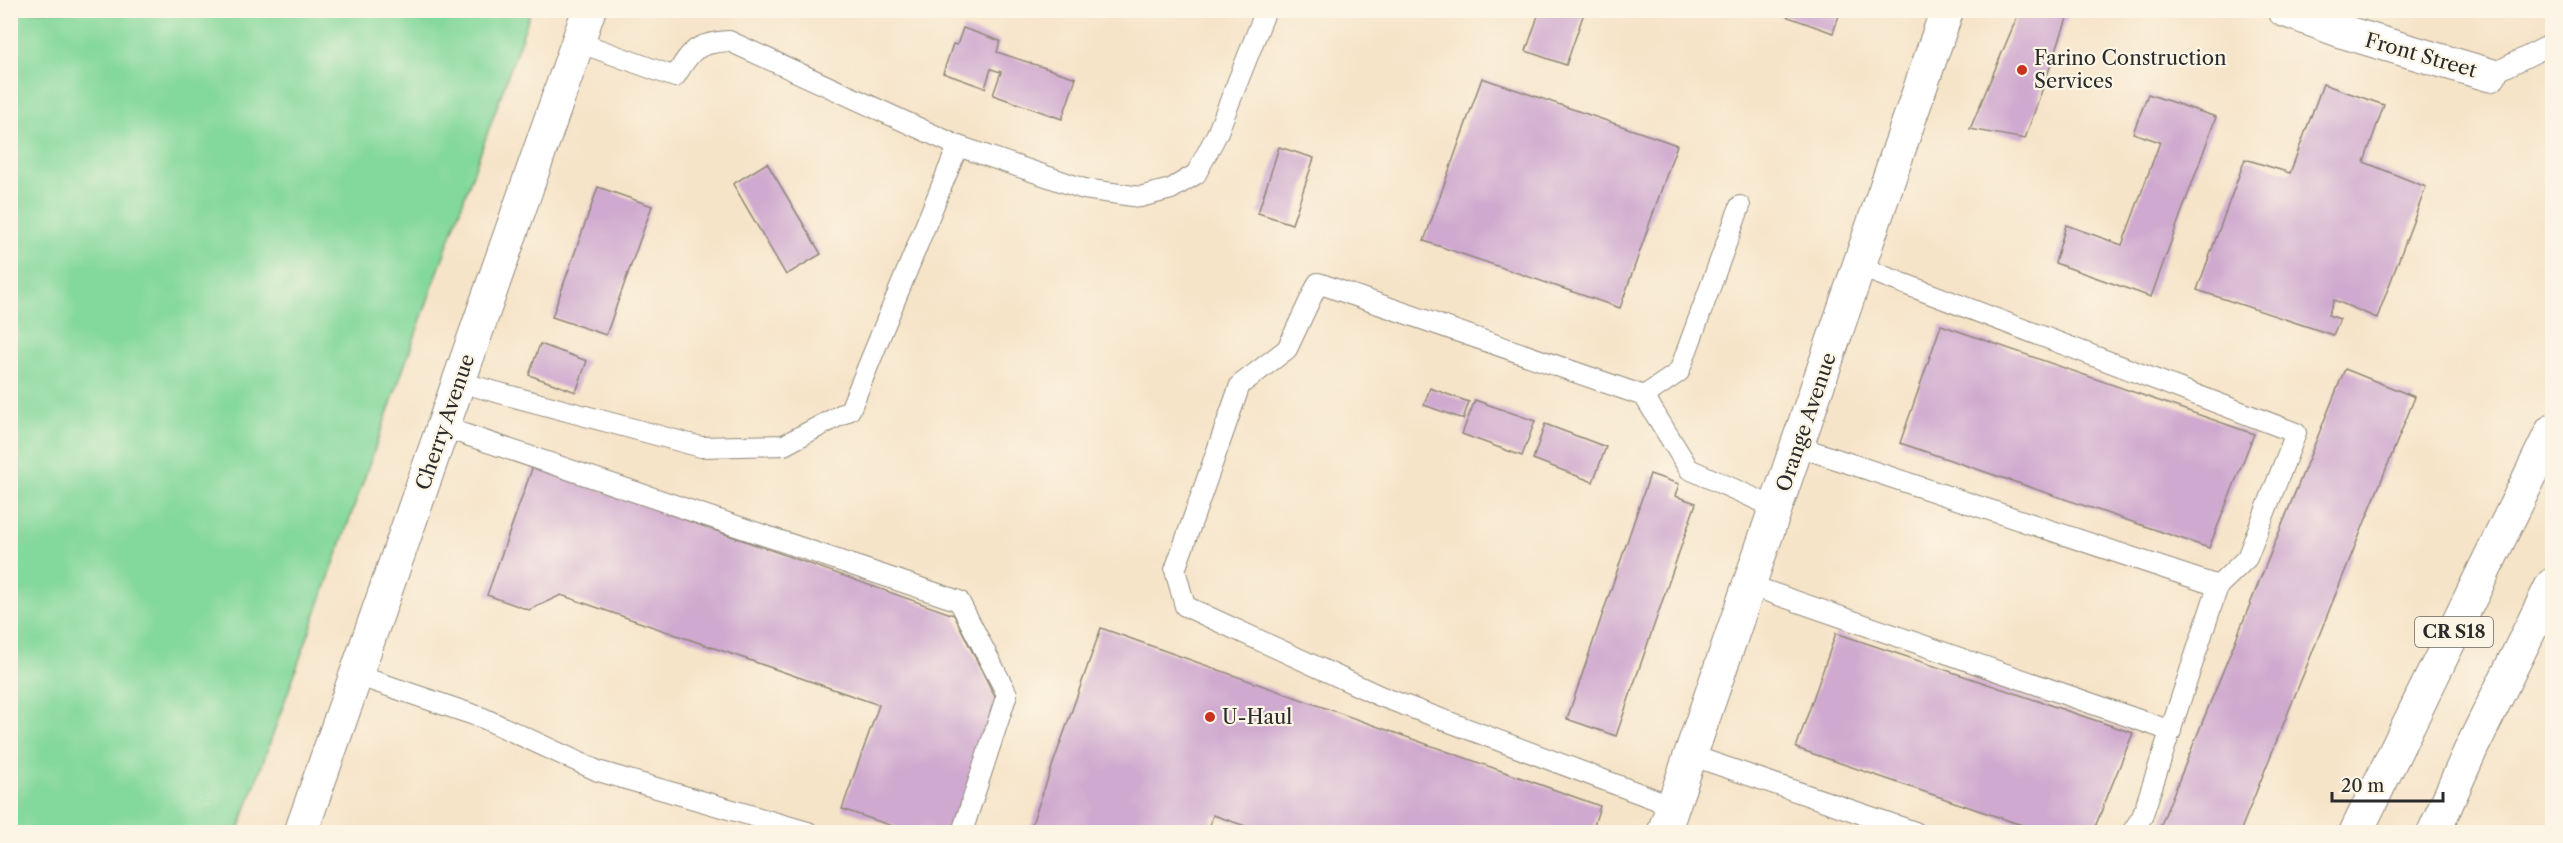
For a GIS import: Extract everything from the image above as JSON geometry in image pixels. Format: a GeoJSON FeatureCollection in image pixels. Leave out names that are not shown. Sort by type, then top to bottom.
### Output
{"type":"FeatureCollection","features":[{"type":"Feature","properties":{"kind":"street","name":"Cherry Avenue"},"geometry":{"type":"LineString","coordinates":[[301,832],[589,10]]}},
{"type":"Feature","properties":{"kind":"street","name":"Orange Avenue"},"geometry":{"type":"LineString","coordinates":[[1668,819],[1947,10]]}},
{"type":"Feature","properties":{"kind":"street","name":"Front Street"},"geometry":{"type":"LineString","coordinates":[[2284,10],[2344,32],[2490,75]]}},
{"type":"Feature","properties":{"kind":"street","name":"CR S18"},"geometry":{"type":"LineString","coordinates":[[2356,832],[2553,431]]}},
{"type":"Feature","properties":{"kind":"street","name":"CR S18"},"geometry":{"type":"LineString","coordinates":[[2434,832],[2470,750],[2553,585]]}},
{"type":"Feature","properties":{"kind":"lane"},"geometry":{"type":"LineString","coordinates":[[578,42],[675,78],[688,56],[707,42],[729,41],[958,146],[1084,189],[1140,197],[1171,189],[1196,174],[1216,134],[1266,10]]}},
{"type":"Feature","properties":{"kind":"lane"},"geometry":{"type":"LineString","coordinates":[[2490,75],[2553,44]]}},
{"type":"Feature","properties":{"kind":"lane"},"geometry":{"type":"LineString","coordinates":[[459,382],[701,447],[784,445],[850,410],[958,146]]}},
{"type":"Feature","properties":{"kind":"lane"},"geometry":{"type":"LineString","coordinates":[[1644,396],[1680,372],[1740,206]]}},
{"type":"Feature","properties":{"kind":"lane"},"geometry":{"type":"LineString","coordinates":[[1860,267],[2296,433],[2247,558],[2218,586],[2142,817],[2132,832]]}},
{"type":"Feature","properties":{"kind":"lane"},"geometry":{"type":"LineString","coordinates":[[1668,819],[1380,696],[1185,606],[1175,570],[1240,385],[1287,349],[1318,283],[1644,396],[1689,469],[1776,508]]}},
{"type":"Feature","properties":{"kind":"lane"},"geometry":{"type":"LineString","coordinates":[[443,427],[959,602],[1007,694],[962,832]]}},
{"type":"Feature","properties":{"kind":"lane"},"geometry":{"type":"LineString","coordinates":[[1797,446],[2218,586]]}},
{"type":"Feature","properties":{"kind":"lane"},"geometry":{"type":"LineString","coordinates":[[1749,585],[2171,730]]}},
{"type":"Feature","properties":{"kind":"lane"},"geometry":{"type":"LineString","coordinates":[[357,675],[483,718],[598,771],[808,832]]}},
{"type":"Feature","properties":{"kind":"lane"},"geometry":{"type":"LineString","coordinates":[[1690,755],[1915,832]]}},
{"type":"Feature","properties":{"kind":"green space"},"geometry":{"type":"Polygon","coordinates":[[[10,11],[531,11],[238,832],[11,832],[10,11]]]}},
{"type":"Feature","properties":{"kind":"building"},"geometry":{"type":"Polygon","coordinates":[[[1540,10],[1585,10],[1566,65],[1526,51],[1540,10]]]}},
{"type":"Feature","properties":{"kind":"building"},"geometry":{"type":"Polygon","coordinates":[[[1769,10],[1841,10],[1833,33],[1769,10]]]}},
{"type":"Feature","properties":{"kind":"building","name":"Farino Construction Services"},"geometry":{"type":"Polygon","coordinates":[[[2020,10],[2070,10],[2025,139],[1970,129],[2020,10]]]}},
{"type":"Feature","properties":{"kind":"building"},"geometry":{"type":"Polygon","coordinates":[[[963,28],[1000,41],[997,52],[1076,78],[1062,119],[993,95],[1001,72],[991,69],[985,88],[943,73],[953,44],[957,45],[963,28]]]}},
{"type":"Feature","properties":{"kind":"building"},"geometry":{"type":"Polygon","coordinates":[[[1482,78],[1677,145],[1620,308],[1424,241],[1482,78]]]}},
{"type":"Feature","properties":{"kind":"building"},"geometry":{"type":"Polygon","coordinates":[[[2323,84],[2384,105],[2364,162],[2426,187],[2377,318],[2334,300],[2328,315],[2340,319],[2333,335],[2197,290],[2245,159],[2290,173],[2323,84]]]}},
{"type":"Feature","properties":{"kind":"building"},"geometry":{"type":"Polygon","coordinates":[[[2148,94],[2216,117],[2151,297],[2055,263],[2066,225],[2122,245],[2160,142],[2133,133],[2148,94]]]}},
{"type":"Feature","properties":{"kind":"building"},"geometry":{"type":"Polygon","coordinates":[[[1279,147],[1314,158],[1292,224],[1258,213],[1279,147]]]}},
{"type":"Feature","properties":{"kind":"building"},"geometry":{"type":"Polygon","coordinates":[[[767,163],[821,254],[786,275],[733,184],[767,163]]]}},
{"type":"Feature","properties":{"kind":"building"},"geometry":{"type":"Polygon","coordinates":[[[598,187],[652,206],[606,335],[552,317],[598,187]]]}},
{"type":"Feature","properties":{"kind":"building"},"geometry":{"type":"Polygon","coordinates":[[[1941,325],[2254,434],[2209,548],[1900,443],[1941,325]]]}},
{"type":"Feature","properties":{"kind":"building"},"geometry":{"type":"Polygon","coordinates":[[[540,344],[587,361],[576,392],[529,375],[540,344]]]}},
{"type":"Feature","properties":{"kind":"building"},"geometry":{"type":"Polygon","coordinates":[[[2345,369],[2415,397],[2240,832],[2158,832],[2345,369]]]}},
{"type":"Feature","properties":{"kind":"building"},"geometry":{"type":"Polygon","coordinates":[[[1430,388],[1469,402],[1463,419],[1424,405],[1430,388]]]}},
{"type":"Feature","properties":{"kind":"building"},"geometry":{"type":"Polygon","coordinates":[[[1475,400],[1535,421],[1522,456],[1462,434],[1475,400]]]}},
{"type":"Feature","properties":{"kind":"building"},"geometry":{"type":"Polygon","coordinates":[[[1545,424],[1606,447],[1593,482],[1533,459],[1545,424]]]}},
{"type":"Feature","properties":{"kind":"building"},"geometry":{"type":"Polygon","coordinates":[[[533,466],[954,615],[997,701],[954,827],[945,832],[910,832],[842,809],[879,705],[561,595],[529,610],[487,595],[533,466]]]}},
{"type":"Feature","properties":{"kind":"building"},"geometry":{"type":"Polygon","coordinates":[[[1650,474],[1679,484],[1675,496],[1696,503],[1616,736],[1567,719],[1650,474]]]}},
{"type":"Feature","properties":{"kind":"building","name":"U-Haul"},"geometry":{"type":"Polygon","coordinates":[[[1101,628],[1600,806],[1592,832],[1263,832],[1213,815],[1208,832],[1029,832],[1101,628]]]}},
{"type":"Feature","properties":{"kind":"building"},"geometry":{"type":"Polygon","coordinates":[[[1836,633],[2133,733],[2093,832],[2042,832],[1796,748],[1836,633]]]}},
{"type":"Feature","properties":{"kind":"place","name":"Farino Construction Services"},"geometry":{"type":"Point","coordinates":[2022,70]}},
{"type":"Feature","properties":{"kind":"place","name":"U-Haul"},"geometry":{"type":"Point","coordinates":[1210,717]}}]}
